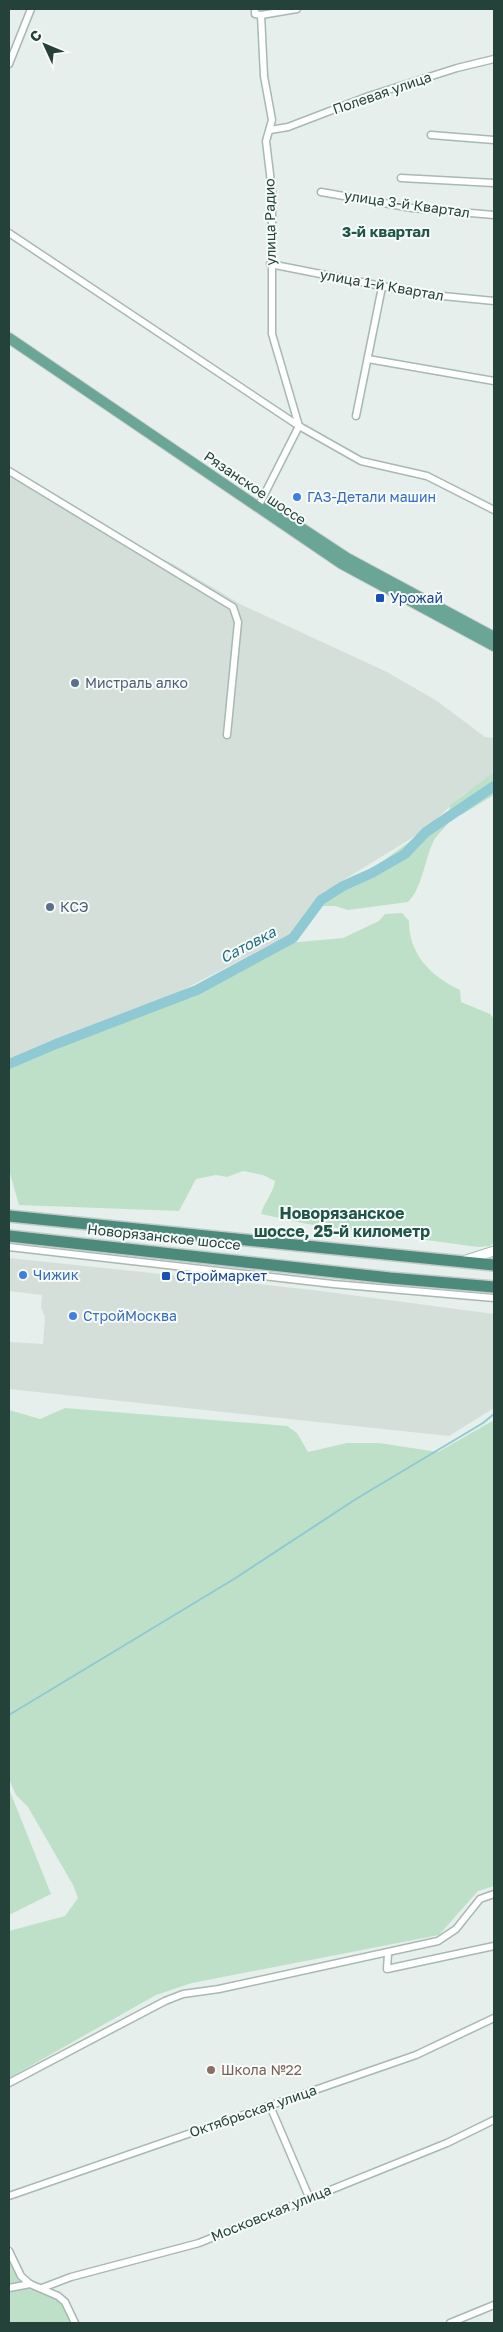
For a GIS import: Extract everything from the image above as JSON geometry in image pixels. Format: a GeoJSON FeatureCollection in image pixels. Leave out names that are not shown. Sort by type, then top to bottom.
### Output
{"type":"FeatureCollection","features":[{"type":"Feature","properties":{"kind":"highway","name":"Новорязанское шоссе"},"geometry":{"type":"LineString","coordinates":[[9,1216],[494,1266]]}},
{"type":"Feature","properties":{"kind":"highway","name":"Новорязанское шоссе"},"geometry":{"type":"LineString","coordinates":[[9,1236],[380,1277],[494,1287]]}},
{"type":"Feature","properties":{"kind":"main road","name":"Рязанское шоссе"},"geometry":{"type":"LineString","coordinates":[[9,331],[347,558],[494,637]]}},
{"type":"Feature","properties":{"kind":"main road","name":"Рязанское шоссе"},"geometry":{"type":"LineString","coordinates":[[9,338],[342,564],[494,646]]}},
{"type":"Feature","properties":{"kind":"main road"},"geometry":{"type":"LineString","coordinates":[[456,1262],[494,1252]]}},
{"type":"Feature","properties":{"kind":"street"},"geometry":{"type":"LineString","coordinates":[[9,64],[31,9]]}},
{"type":"Feature","properties":{"kind":"street"},"geometry":{"type":"LineString","coordinates":[[257,13],[297,9]]}},
{"type":"Feature","properties":{"kind":"street","name":"улица Радио"},"geometry":{"type":"LineString","coordinates":[[257,13],[264,76],[272,120],[266,140],[272,191],[270,264],[272,334],[299,426]]}},
{"type":"Feature","properties":{"kind":"street","name":"Полевая улица"},"geometry":{"type":"LineString","coordinates":[[270,130],[288,127],[369,96],[448,70],[494,59]]}},
{"type":"Feature","properties":{"kind":"street"},"geometry":{"type":"LineString","coordinates":[[431,135],[494,140]]}},
{"type":"Feature","properties":{"kind":"street"},"geometry":{"type":"LineString","coordinates":[[402,178],[494,183]]}},
{"type":"Feature","properties":{"kind":"street","name":"улица 3-й Квартал"},"geometry":{"type":"LineString","coordinates":[[321,192],[412,208],[494,215]]}},
{"type":"Feature","properties":{"kind":"street"},"geometry":{"type":"LineString","coordinates":[[9,232],[299,426],[361,461],[427,476],[494,510]]}},
{"type":"Feature","properties":{"kind":"street","name":"улица 1-й Квартал"},"geometry":{"type":"LineString","coordinates":[[270,264],[422,294],[494,301]]}},
{"type":"Feature","properties":{"kind":"street"},"geometry":{"type":"LineString","coordinates":[[356,416],[382,287]]}},
{"type":"Feature","properties":{"kind":"street"},"geometry":{"type":"LineString","coordinates":[[368,359],[494,381]]}},
{"type":"Feature","properties":{"kind":"street"},"geometry":{"type":"LineString","coordinates":[[261,501],[299,426]]}},
{"type":"Feature","properties":{"kind":"street"},"geometry":{"type":"LineString","coordinates":[[9,471],[233,607],[238,622],[227,735]]}},
{"type":"Feature","properties":{"kind":"street"},"geometry":{"type":"LineString","coordinates":[[9,1248],[342,1285],[494,1298]]}},
{"type":"Feature","properties":{"kind":"street"},"geometry":{"type":"LineString","coordinates":[[9,2083],[65,2055],[148,2008],[183,1994],[219,1990],[279,1975],[388,1954],[438,1941],[456,1929],[480,1900],[494,1894]]}},
{"type":"Feature","properties":{"kind":"street"},"geometry":{"type":"LineString","coordinates":[[388,1954],[387,1969],[494,1946]]}},
{"type":"Feature","properties":{"kind":"street","name":"Октябрьская улица"},"geometry":{"type":"LineString","coordinates":[[9,2196],[416,2055],[494,2018]]}},
{"type":"Feature","properties":{"kind":"street"},"geometry":{"type":"LineString","coordinates":[[270,2106],[309,2198]]}},
{"type":"Feature","properties":{"kind":"street","name":"Московская улица"},"geometry":{"type":"LineString","coordinates":[[42,2288],[71,2277],[199,2243],[447,2143],[494,2120]]}},
{"type":"Feature","properties":{"kind":"street"},"geometry":{"type":"LineString","coordinates":[[9,2251],[22,2276],[30,2284],[42,2288],[65,2302],[75,2323]]}},
{"type":"Feature","properties":{"kind":"street"},"geometry":{"type":"LineString","coordinates":[[9,2288],[30,2284]]}},
{"type":"Feature","properties":{"kind":"street"},"geometry":{"type":"LineString","coordinates":[[450,2323],[494,2305]]}},
{"type":"Feature","properties":{"kind":"shaded area"},"geometry":{"type":"Polygon","coordinates":[[[9,472],[109,535],[173,564],[242,605],[387,672],[437,701],[485,737],[494,738],[494,772],[485,781],[462,795],[425,830],[324,892],[294,932],[177,993],[9,1060],[9,472]]]}},
{"type":"Feature","properties":{"kind":"shaded area"},"geometry":{"type":"Polygon","coordinates":[[[9,1258],[313,1290],[494,1314],[494,1408],[449,1436],[9,1389],[9,1342],[43,1344],[45,1317],[41,1308],[42,1295],[9,1291],[9,1258]]]}},
{"type":"Feature","properties":{"kind":"green space"},"geometry":{"type":"Polygon","coordinates":[[[494,772],[494,795],[461,815],[454,816],[449,812],[450,805],[494,772]]]}},
{"type":"Feature","properties":{"kind":"green space"},"geometry":{"type":"Polygon","coordinates":[[[445,816],[449,821],[434,840],[417,889],[408,902],[348,910],[335,906],[320,906],[324,895],[372,869],[445,816]]]}},
{"type":"Feature","properties":{"kind":"green space"},"geometry":{"type":"Polygon","coordinates":[[[402,913],[409,921],[413,944],[417,954],[424,963],[440,978],[460,990],[461,1002],[490,1014],[494,1019],[494,1242],[490,1246],[478,1247],[307,1224],[261,1214],[275,1181],[263,1175],[243,1171],[227,1177],[216,1175],[196,1179],[179,1211],[19,1205],[9,1170],[9,1069],[51,1048],[121,1020],[180,997],[191,998],[288,943],[343,938],[379,921],[385,914],[402,913]]]}},
{"type":"Feature","properties":{"kind":"green space"},"geometry":{"type":"Polygon","coordinates":[[[65,1408],[287,1426],[297,1433],[308,1452],[347,1443],[379,1443],[438,1452],[494,1420],[494,1886],[478,1891],[439,1935],[192,1983],[156,1995],[9,2078],[9,1931],[65,1916],[78,1898],[73,1885],[28,1807],[16,1795],[9,1779],[9,1410],[40,1419],[65,1408]]]}},
{"type":"Feature","properties":{"kind":"green space"},"geometry":{"type":"Polygon","coordinates":[[[9,1789],[51,1894],[9,1915],[9,1789]]]}},
{"type":"Feature","properties":{"kind":"green space"},"geometry":{"type":"Polygon","coordinates":[[[9,2258],[13,2270],[26,2288],[50,2295],[62,2304],[72,2323],[9,2323],[9,2258]]]}},
{"type":"Feature","properties":{"kind":"waterway","name":"Сатовка"},"geometry":{"type":"LineString","coordinates":[[9,1064],[197,990],[293,938],[321,900],[343,886],[372,873],[405,854],[426,832],[494,786]]}},
{"type":"Feature","properties":{"kind":"waterway"},"geometry":{"type":"LineString","coordinates":[[9,1715],[234,1579],[356,1499],[483,1423],[494,1414]]}},
{"type":"Feature","properties":{"kind":"place","name":"ГАЗ-Детали машин"},"geometry":{"type":"Point","coordinates":[297,497]}},
{"type":"Feature","properties":{"kind":"place","name":"Урожай"},"geometry":{"type":"Point","coordinates":[380,598]}},
{"type":"Feature","properties":{"kind":"place","name":"Мистраль алко"},"geometry":{"type":"Point","coordinates":[75,683]}},
{"type":"Feature","properties":{"kind":"place","name":"КСЭ"},"geometry":{"type":"Point","coordinates":[50,907]}},
{"type":"Feature","properties":{"kind":"place","name":"Чижик"},"geometry":{"type":"Point","coordinates":[23,1275]}},
{"type":"Feature","properties":{"kind":"place","name":"Строймаркет"},"geometry":{"type":"Point","coordinates":[166,1276]}},
{"type":"Feature","properties":{"kind":"place","name":"СтройМосква"},"geometry":{"type":"Point","coordinates":[73,1316]}},
{"type":"Feature","properties":{"kind":"place","name":"Школа №22"},"geometry":{"type":"Point","coordinates":[211,2070]}},
{"type":"Feature","properties":{"kind":"district","name":"3-й квартал"},"geometry":{"type":"Point","coordinates":[386,232]}},
{"type":"Feature","properties":{"kind":"district","name":"Новорязанское шоссе, 25-й километр"},"geometry":{"type":"Point","coordinates":[342,1222]}}]}
